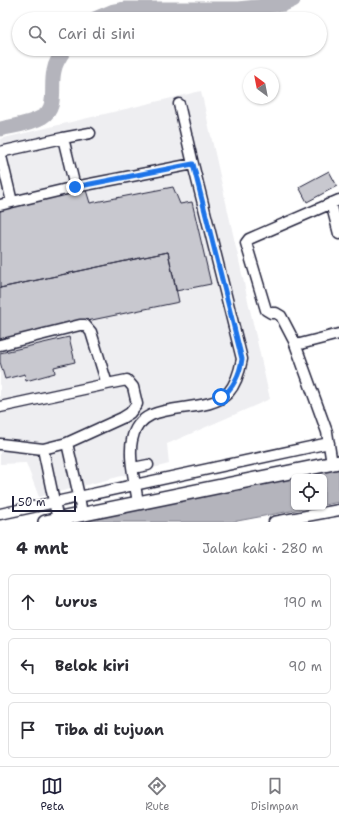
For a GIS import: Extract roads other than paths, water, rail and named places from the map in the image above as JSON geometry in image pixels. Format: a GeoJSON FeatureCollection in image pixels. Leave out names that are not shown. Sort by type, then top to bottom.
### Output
{"type":"FeatureCollection","features":[{"type":"Feature","properties":{"kind":"main road"},"geometry":{"type":"LineString","coordinates":[[52,521],[335,463]]}},
{"type":"Feature","properties":{"kind":"street"},"geometry":{"type":"LineString","coordinates":[[138,504],[133,468],[132,441],[138,426],[146,417],[155,413],[210,402],[221,397],[228,393],[241,369],[242,359],[179,104]]}},
{"type":"Feature","properties":{"kind":"street"},"geometry":{"type":"LineString","coordinates":[[12,202],[0,152],[90,133]]}},
{"type":"Feature","properties":{"kind":"street"},"geometry":{"type":"LineString","coordinates":[[63,138],[75,187]]}},
{"type":"Feature","properties":{"kind":"street"},"geometry":{"type":"LineString","coordinates":[[0,205],[75,187],[193,164]]}},
{"type":"Feature","properties":{"kind":"street"},"geometry":{"type":"LineString","coordinates":[[335,463],[328,442],[327,432],[296,345],[281,316],[266,310],[246,241],[335,201],[339,234]]}},
{"type":"Feature","properties":{"kind":"street"},"geometry":{"type":"LineString","coordinates":[[0,345],[85,325],[91,332],[107,384]]}},
{"type":"Feature","properties":{"kind":"street"},"geometry":{"type":"LineString","coordinates":[[296,345],[339,334]]}},
{"type":"Feature","properties":{"kind":"street"},"geometry":{"type":"LineString","coordinates":[[0,407],[127,380],[133,387],[137,404],[130,413],[122,418],[67,443],[43,449],[0,444]]}},
{"type":"Feature","properties":{"kind":"street"},"geometry":{"type":"LineString","coordinates":[[0,514],[328,442]]}},
{"type":"Feature","properties":{"kind":"street"},"geometry":{"type":"LineString","coordinates":[[67,443],[82,514]]}},
{"type":"Feature","properties":{"kind":"street"},"geometry":{"type":"LineString","coordinates":[[43,449],[54,502],[52,521]]}},
{"type":"Feature","properties":{"kind":"street"},"geometry":{"type":"LineString","coordinates":[[133,468],[148,465]]}},
{"type":"Feature","properties":{"kind":"street"},"geometry":{"type":"LineString","coordinates":[[274,522],[339,510]]}},
{"type":"Feature","properties":{"kind":"waterway"},"geometry":{"type":"LineString","coordinates":[[112,12],[124,9],[238,9],[284,4],[293,0]]}},
{"type":"Feature","properties":{"kind":"waterway"},"geometry":{"type":"LineString","coordinates":[[0,129],[32,121],[47,113],[52,103],[53,77],[55,68],[61,56]]}}]}
